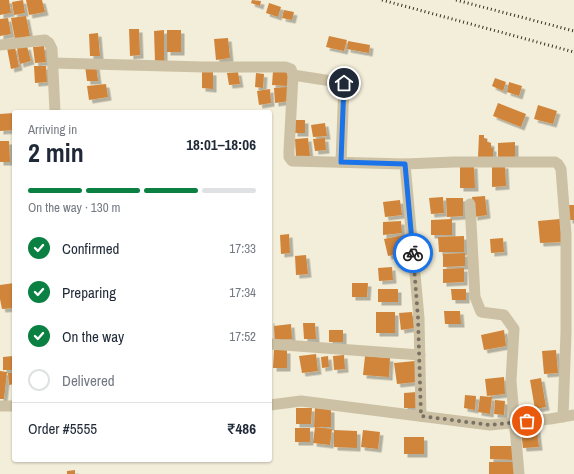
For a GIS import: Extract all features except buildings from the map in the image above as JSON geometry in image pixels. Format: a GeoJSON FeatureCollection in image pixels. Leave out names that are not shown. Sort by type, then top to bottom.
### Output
{"type":"FeatureCollection","features":[{"type":"Feature","properties":{"kind":"street"},"geometry":{"type":"LineString","coordinates":[[0,44],[45,40],[49,43],[52,49],[55,110]]}},
{"type":"Feature","properties":{"kind":"street"},"geometry":{"type":"LineString","coordinates":[[53,63],[204,67],[286,66],[291,69],[294,75],[288,151],[289,157],[292,161],[405,164],[454,162],[555,162],[558,164],[561,169],[566,234],[566,332],[569,416],[490,425],[301,401],[272,405]]}},
{"type":"Feature","properties":{"kind":"street"},"geometry":{"type":"LineString","coordinates":[[294,75],[344,83],[341,162]]}},
{"type":"Feature","properties":{"kind":"street"},"geometry":{"type":"LineString","coordinates":[[405,164],[418,318],[421,416]]}},
{"type":"Feature","properties":{"kind":"street"},"geometry":{"type":"LineString","coordinates":[[470,204],[475,297],[481,312],[504,315],[514,329],[511,381],[519,474]]}},
{"type":"Feature","properties":{"kind":"street"},"geometry":{"type":"LineString","coordinates":[[272,344],[420,355]]}},
{"type":"Feature","properties":{"kind":"street"},"geometry":{"type":"LineString","coordinates":[[0,406],[12,406]]}},
{"type":"Feature","properties":{"kind":"railway"},"geometry":{"type":"LineString","coordinates":[[382,0],[574,52]]}},
{"type":"Feature","properties":{"kind":"railway"},"geometry":{"type":"LineString","coordinates":[[456,0],[574,31]]}},
{"type":"Feature","properties":{"kind":"way so far"},"geometry":{"type":"LineString","coordinates":[[413,253],[418,318],[421,416],[490,425],[527,421]]}},
{"type":"Feature","properties":{"kind":"route"},"geometry":{"type":"LineString","coordinates":[[344,83],[341,162],[405,164],[413,253]]}}]}
